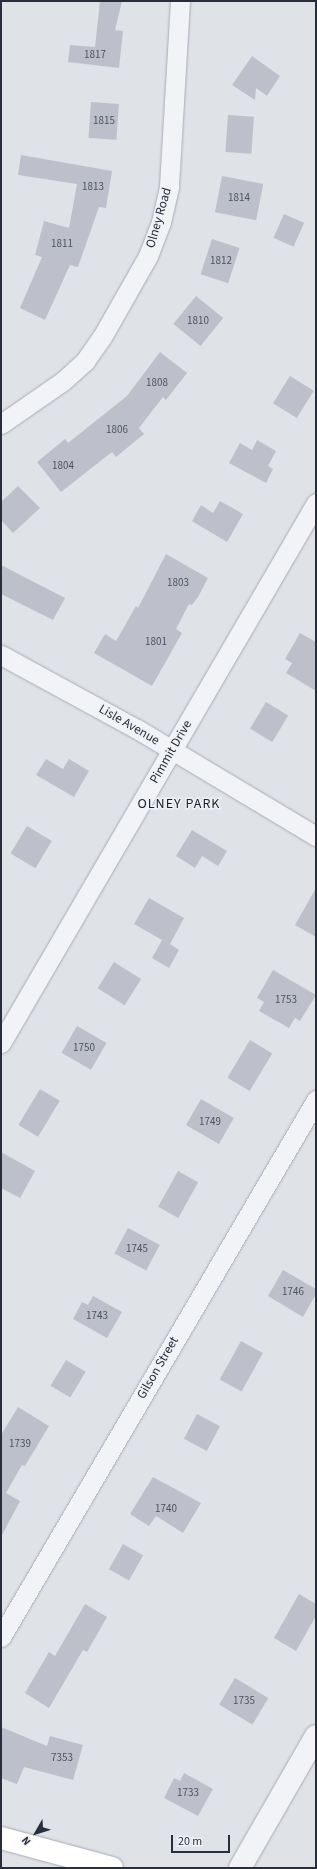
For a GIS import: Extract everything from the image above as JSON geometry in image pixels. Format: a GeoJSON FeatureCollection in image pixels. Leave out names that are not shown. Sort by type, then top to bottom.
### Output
{"type":"FeatureCollection","features":[{"type":"Feature","properties":{"kind":"main road"},"geometry":{"type":"LineString","coordinates":[[1,1838],[112,1868]]}},
{"type":"Feature","properties":{"kind":"street","name":"Olney Road"},"geometry":{"type":"LineString","coordinates":[[1,424],[64,381],[85,360],[102,337],[148,256],[161,222],[169,186],[180,1]]}},
{"type":"Feature","properties":{"kind":"street","name":"Pimmit Drive"},"geometry":{"type":"LineString","coordinates":[[1,1043],[316,503]]}},
{"type":"Feature","properties":{"kind":"street","name":"Lisle Avenue"},"geometry":{"type":"LineString","coordinates":[[1,655],[172,750],[316,836]]}},
{"type":"Feature","properties":{"kind":"street","name":"Gilson Street"},"geometry":{"type":"LineString","coordinates":[[1,1637],[316,1100]]}},
{"type":"Feature","properties":{"kind":"street"},"geometry":{"type":"LineString","coordinates":[[240,1868],[316,1736]]}},
{"type":"Feature","properties":{"kind":"building"},"geometry":{"type":"Polygon","coordinates":[[[100,1],[122,1],[115,30],[123,31],[119,68],[68,62],[70,45],[95,47],[100,1]]]}},
{"type":"Feature","properties":{"kind":"building"},"geometry":{"type":"Polygon","coordinates":[[[252,56],[280,76],[267,96],[256,88],[255,100],[232,85],[252,56]]]}},
{"type":"Feature","properties":{"kind":"building"},"geometry":{"type":"Polygon","coordinates":[[[91,102],[119,104],[116,140],[88,138],[91,102]]]}},
{"type":"Feature","properties":{"kind":"building"},"geometry":{"type":"Polygon","coordinates":[[[228,115],[254,117],[251,154],[225,152],[228,115]]]}},
{"type":"Feature","properties":{"kind":"building"},"geometry":{"type":"Polygon","coordinates":[[[21,155],[112,171],[106,208],[99,207],[78,267],[70,265],[45,320],[20,308],[42,257],[35,255],[44,221],[69,228],[77,184],[18,175],[21,155]]]}},
{"type":"Feature","properties":{"kind":"building"},"geometry":{"type":"Polygon","coordinates":[[[222,176],[263,184],[256,220],[215,212],[222,176]]]}},
{"type":"Feature","properties":{"kind":"building"},"geometry":{"type":"Polygon","coordinates":[[[284,214],[304,223],[294,247],[273,238],[284,214]]]}},
{"type":"Feature","properties":{"kind":"building"},"geometry":{"type":"Polygon","coordinates":[[[212,239],[240,248],[228,283],[201,274],[212,239]]]}},
{"type":"Feature","properties":{"kind":"building"},"geometry":{"type":"Polygon","coordinates":[[[196,296],[223,318],[201,346],[173,324],[196,296]]]}},
{"type":"Feature","properties":{"kind":"building"},"geometry":{"type":"Polygon","coordinates":[[[160,352],[187,373],[166,400],[163,397],[139,428],[144,434],[116,457],[112,452],[61,492],[37,462],[65,439],[68,443],[127,396],[160,352]]]}},
{"type":"Feature","properties":{"kind":"building"},"geometry":{"type":"Polygon","coordinates":[[[290,376],[314,391],[297,418],[273,403],[290,376]]]}},
{"type":"Feature","properties":{"kind":"building"},"geometry":{"type":"Polygon","coordinates":[[[257,440],[276,451],[268,466],[273,469],[266,483],[229,463],[240,443],[252,450],[257,440]]]}},
{"type":"Feature","properties":{"kind":"building"},"geometry":{"type":"Polygon","coordinates":[[[18,486],[40,508],[13,533],[1,520],[1,502],[18,486]]]}},
{"type":"Feature","properties":{"kind":"building"},"geometry":{"type":"Polygon","coordinates":[[[220,501],[243,514],[227,542],[192,521],[201,505],[213,513],[220,501]]]}},
{"type":"Feature","properties":{"kind":"building"},"geometry":{"type":"Polygon","coordinates":[[[166,554],[208,578],[198,597],[192,605],[189,604],[176,629],[182,633],[152,686],[94,653],[105,634],[116,641],[136,606],[138,608],[166,554]]]}},
{"type":"Feature","properties":{"kind":"building"},"geometry":{"type":"Polygon","coordinates":[[[1,565],[65,598],[53,620],[1,594],[1,565]]]}},
{"type":"Feature","properties":{"kind":"building"},"geometry":{"type":"Polygon","coordinates":[[[300,633],[316,642],[316,691],[286,673],[292,663],[285,659],[300,633]]]}},
{"type":"Feature","properties":{"kind":"building"},"geometry":{"type":"Polygon","coordinates":[[[266,702],[288,715],[272,742],[250,729],[266,702]]]}},
{"type":"Feature","properties":{"kind":"building"},"geometry":{"type":"Polygon","coordinates":[[[46,759],[63,769],[69,759],[89,771],[74,797],[36,775],[46,759]]]}},
{"type":"Feature","properties":{"kind":"building"},"geometry":{"type":"Polygon","coordinates":[[[27,826],[52,841],[35,868],[11,853],[27,826]]]}},
{"type":"Feature","properties":{"kind":"building"},"geometry":{"type":"Polygon","coordinates":[[[192,830],[227,851],[218,866],[202,856],[195,868],[176,856],[192,830]]]}},
{"type":"Feature","properties":{"kind":"building"},"geometry":{"type":"Polygon","coordinates":[[[316,888],[316,937],[295,925],[316,888]]]}},
{"type":"Feature","properties":{"kind":"building"},"geometry":{"type":"Polygon","coordinates":[[[149,898],[184,918],[170,944],[179,950],[169,968],[152,958],[162,940],[134,924],[149,898]]]}},
{"type":"Feature","properties":{"kind":"building"},"geometry":{"type":"Polygon","coordinates":[[[114,962],[141,979],[125,1005],[98,988],[114,962]]]}},
{"type":"Feature","properties":{"kind":"building"},"geometry":{"type":"Polygon","coordinates":[[[273,970],[316,995],[300,1021],[295,1018],[289,1028],[259,1011],[264,1002],[257,998],[273,970]]]}},
{"type":"Feature","properties":{"kind":"building"},"geometry":{"type":"Polygon","coordinates":[[[77,1026],[106,1043],[91,1070],[62,1053],[77,1026]]]}},
{"type":"Feature","properties":{"kind":"building"},"geometry":{"type":"Polygon","coordinates":[[[250,1040],[272,1053],[250,1091],[227,1078],[250,1040]]]}},
{"type":"Feature","properties":{"kind":"building"},"geometry":{"type":"Polygon","coordinates":[[[40,1089],[60,1101],[38,1137],[18,1125],[40,1089]]]}},
{"type":"Feature","properties":{"kind":"building"},"geometry":{"type":"Polygon","coordinates":[[[201,1099],[234,1118],[219,1144],[186,1125],[201,1099]]]}},
{"type":"Feature","properties":{"kind":"building"},"geometry":{"type":"Polygon","coordinates":[[[1,1152],[35,1171],[20,1198],[1,1188],[1,1152]]]}},
{"type":"Feature","properties":{"kind":"building"},"geometry":{"type":"Polygon","coordinates":[[[178,1171],[198,1182],[178,1218],[158,1207],[178,1171]]]}},
{"type":"Feature","properties":{"kind":"building"},"geometry":{"type":"Polygon","coordinates":[[[128,1228],[160,1245],[146,1271],[114,1254],[128,1228]]]}},
{"type":"Feature","properties":{"kind":"building"},"geometry":{"type":"Polygon","coordinates":[[[283,1270],[316,1289],[316,1294],[303,1317],[268,1296],[283,1270]]]}},
{"type":"Feature","properties":{"kind":"building"},"geometry":{"type":"Polygon","coordinates":[[[93,1296],[122,1312],[107,1338],[73,1319],[82,1302],[88,1305],[93,1296]]]}},
{"type":"Feature","properties":{"kind":"building"},"geometry":{"type":"Polygon","coordinates":[[[241,1341],[263,1353],[242,1392],[220,1379],[241,1341]]]}},
{"type":"Feature","properties":{"kind":"building"},"geometry":{"type":"Polygon","coordinates":[[[66,1360],[86,1372],[70,1398],[51,1386],[66,1360]]]}},
{"type":"Feature","properties":{"kind":"building"},"geometry":{"type":"Polygon","coordinates":[[[18,1407],[49,1426],[25,1466],[22,1465],[6,1493],[20,1501],[1,1537],[1,1435],[18,1407]]]}},
{"type":"Feature","properties":{"kind":"building"},"geometry":{"type":"Polygon","coordinates":[[[197,1414],[220,1426],[207,1451],[184,1439],[197,1414]]]}},
{"type":"Feature","properties":{"kind":"building"},"geometry":{"type":"Polygon","coordinates":[[[153,1477],[201,1503],[183,1533],[156,1516],[149,1526],[130,1514],[153,1477]]]}},
{"type":"Feature","properties":{"kind":"building"},"geometry":{"type":"Polygon","coordinates":[[[123,1544],[143,1555],[129,1581],[109,1569],[123,1544]]]}},
{"type":"Feature","properties":{"kind":"building"},"geometry":{"type":"Polygon","coordinates":[[[299,1594],[316,1604],[316,1616],[296,1651],[274,1638],[299,1594]]]}},
{"type":"Feature","properties":{"kind":"building"},"geometry":{"type":"Polygon","coordinates":[[[85,1604],[107,1617],[87,1652],[83,1650],[49,1708],[25,1693],[49,1652],[55,1656],[85,1604]]]}},
{"type":"Feature","properties":{"kind":"building"},"geometry":{"type":"Polygon","coordinates":[[[235,1678],[268,1698],[252,1725],[219,1705],[235,1678]]]}},
{"type":"Feature","properties":{"kind":"building"},"geometry":{"type":"Polygon","coordinates":[[[1,1727],[47,1746],[50,1736],[83,1745],[73,1780],[24,1767],[17,1784],[1,1778],[1,1727]]]}},
{"type":"Feature","properties":{"kind":"building"},"geometry":{"type":"Polygon","coordinates":[[[184,1773],[213,1789],[198,1816],[164,1798],[174,1778],[180,1781],[184,1773]]]}},
{"type":"Feature","properties":{"kind":"district","name":"OLNEY PARK"},"geometry":{"type":"Point","coordinates":[179,804]}}]}
